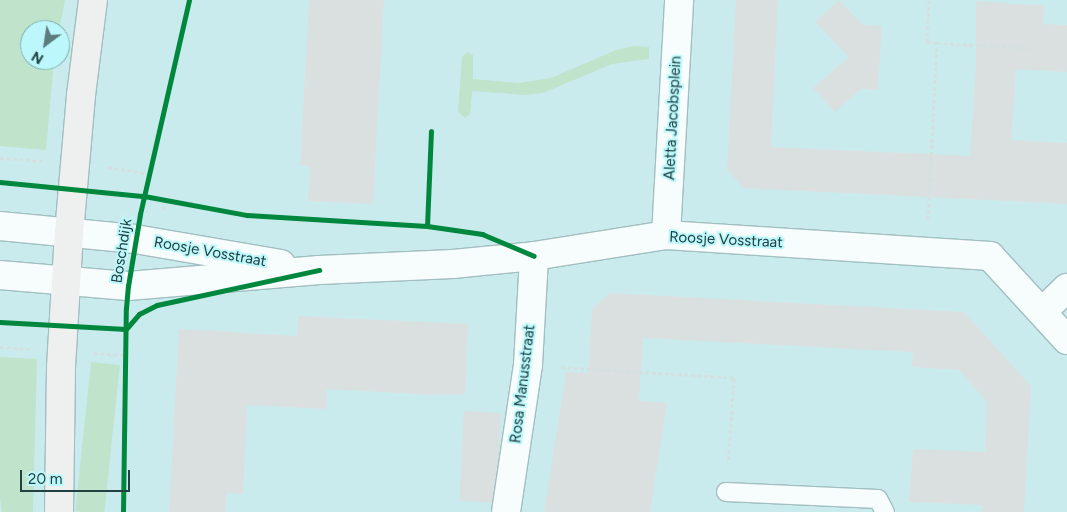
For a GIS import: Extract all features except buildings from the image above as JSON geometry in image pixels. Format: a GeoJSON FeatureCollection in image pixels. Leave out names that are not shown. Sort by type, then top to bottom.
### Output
{"type":"FeatureCollection","features":[{"type":"Feature","properties":{"kind":"main road"},"geometry":{"type":"LineString","coordinates":[[59,512],[61,367],[69,233],[81,95],[93,0]]}},
{"type":"Feature","properties":{"kind":"street","name":"Aletta Jacobsplein"},"geometry":{"type":"LineString","coordinates":[[666,235],[679,0]]}},
{"type":"Feature","properties":{"kind":"street"},"geometry":{"type":"LineString","coordinates":[[0,226],[69,233]]}},
{"type":"Feature","properties":{"kind":"street","name":"Roosje Vosstraat"},"geometry":{"type":"LineString","coordinates":[[69,233],[150,242],[320,270]]}},
{"type":"Feature","properties":{"kind":"street","name":"Roosje Vosstraat"},"geometry":{"type":"LineString","coordinates":[[66,280],[128,286],[320,270],[444,265],[534,256],[666,235],[990,256],[1067,340]]}},
{"type":"Feature","properties":{"kind":"street","name":"Rosa Manusstraat"},"geometry":{"type":"LineString","coordinates":[[506,512],[528,365],[534,256]]}},
{"type":"Feature","properties":{"kind":"street"},"geometry":{"type":"LineString","coordinates":[[0,275],[66,280]]}},
{"type":"Feature","properties":{"kind":"street"},"geometry":{"type":"LineString","coordinates":[[1042,312],[1067,288]]}},
{"type":"Feature","properties":{"kind":"lane"},"geometry":{"type":"LineString","coordinates":[[726,492],[878,499],[885,512]]}},
{"type":"Feature","properties":{"kind":"path"},"geometry":{"type":"LineString","coordinates":[[929,0],[927,42],[1034,48]]}},
{"type":"Feature","properties":{"kind":"path"},"geometry":{"type":"LineString","coordinates":[[926,253],[937,43]]}},
{"type":"Feature","properties":{"kind":"path"},"geometry":{"type":"LineString","coordinates":[[0,158],[46,161]]}},
{"type":"Feature","properties":{"kind":"path"},"geometry":{"type":"LineString","coordinates":[[148,181],[152,164]]}},
{"type":"Feature","properties":{"kind":"path"},"geometry":{"type":"LineString","coordinates":[[103,166],[150,174]]}},
{"type":"Feature","properties":{"kind":"path"},"geometry":{"type":"LineString","coordinates":[[158,199],[174,203]]}},
{"type":"Feature","properties":{"kind":"path"},"geometry":{"type":"LineString","coordinates":[[126,346],[126,362]]}},
{"type":"Feature","properties":{"kind":"path"},"geometry":{"type":"LineString","coordinates":[[0,347],[36,349]]}},
{"type":"Feature","properties":{"kind":"path"},"geometry":{"type":"LineString","coordinates":[[90,352],[126,355]]}},
{"type":"Feature","properties":{"kind":"path"},"geometry":{"type":"LineString","coordinates":[[528,365],[734,378],[726,492]]}},
{"type":"Feature","properties":{"kind":"green space"},"geometry":{"type":"Polygon","coordinates":[[[0,0],[65,0],[61,20],[20,20],[20,70],[53,70],[46,150],[0,146],[0,0]]]}},
{"type":"Feature","properties":{"kind":"green space"},"geometry":{"type":"Polygon","coordinates":[[[633,46],[649,47],[649,59],[612,64],[543,93],[525,95],[472,91],[470,114],[465,118],[458,112],[462,57],[467,52],[473,55],[473,79],[519,83],[551,78],[616,50],[633,46]]]}},
{"type":"Feature","properties":{"kind":"green space"},"geometry":{"type":"Polygon","coordinates":[[[0,357],[37,359],[33,512],[2,512],[0,497],[0,357]]]}},
{"type":"Feature","properties":{"kind":"green space"},"geometry":{"type":"Polygon","coordinates":[[[91,362],[120,365],[104,512],[75,511],[91,362]]]}},
{"type":"Feature","properties":{"kind":"cycle path","name":"Boschdijk"},"geometry":{"type":"LineString","coordinates":[[123,512],[126,308],[128,286],[140,214],[189,0]]}},
{"type":"Feature","properties":{"kind":"cycle path"},"geometry":{"type":"LineString","coordinates":[[427,226],[431,131]]}},
{"type":"Feature","properties":{"kind":"cycle path"},"geometry":{"type":"LineString","coordinates":[[0,182],[144,196],[247,215],[427,226],[482,234],[534,256]]}},
{"type":"Feature","properties":{"kind":"cycle path"},"geometry":{"type":"LineString","coordinates":[[126,329],[139,314],[157,305],[319,270]]}},
{"type":"Feature","properties":{"kind":"cycle path"},"geometry":{"type":"LineString","coordinates":[[0,322],[126,329]]}}]}
